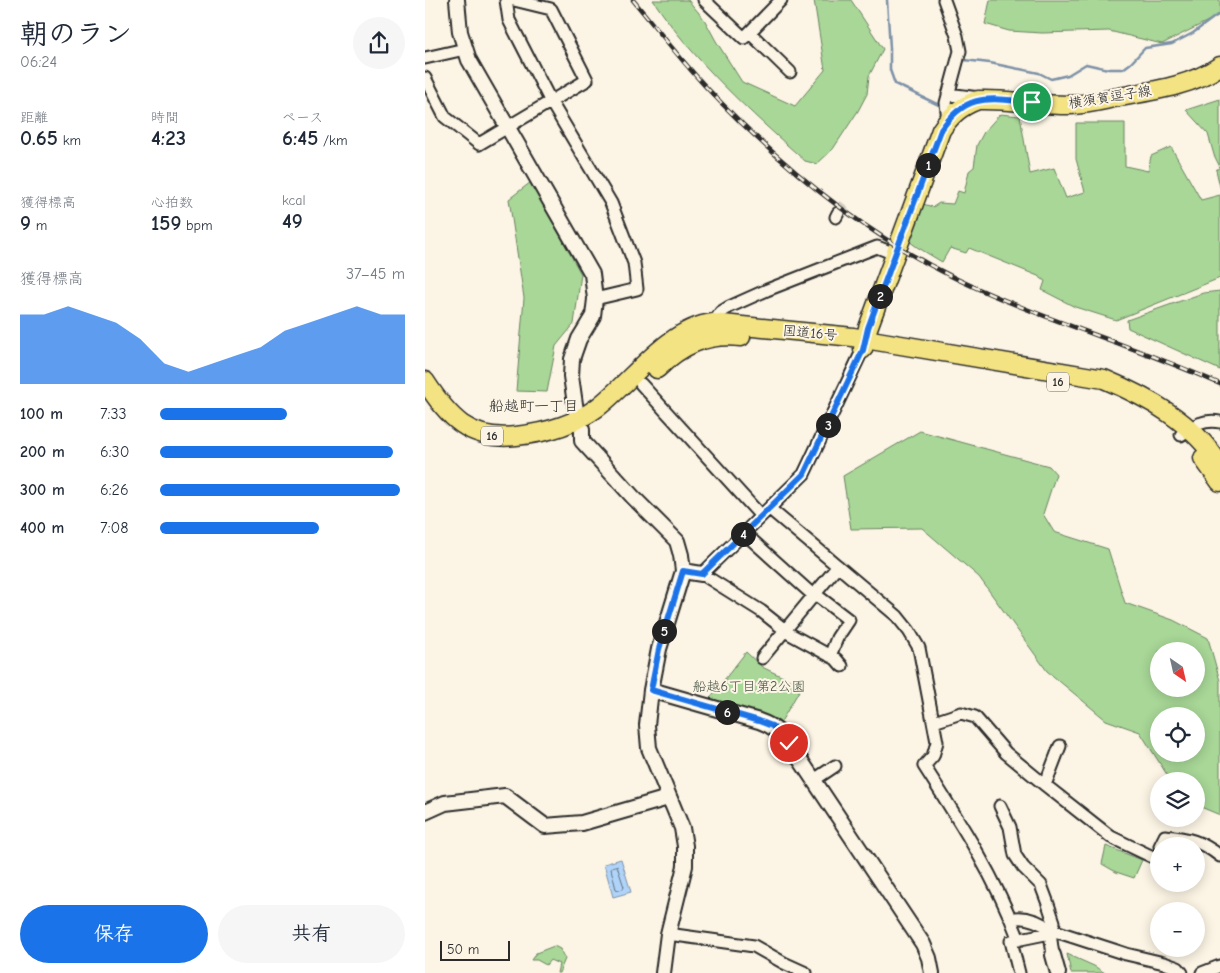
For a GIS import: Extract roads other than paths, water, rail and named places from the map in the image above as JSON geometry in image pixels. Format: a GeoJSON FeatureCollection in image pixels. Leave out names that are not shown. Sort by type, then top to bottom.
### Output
{"type":"FeatureCollection","features":[{"type":"Feature","properties":{"kind":"main road","name":"横須賀逗子線"},"geometry":{"type":"LineString","coordinates":[[865,344],[868,328],[941,130],[957,110],[968,103],[978,100],[1071,105],[1091,102],[1166,88],[1190,81],[1212,72],[1220,66]]}},
{"type":"Feature","properties":{"kind":"main road","name":"国道16号"},"geometry":{"type":"LineString","coordinates":[[425,404],[441,423],[457,435],[476,444],[491,448],[506,448],[556,440],[581,424],[672,340],[693,328],[713,323],[865,344],[1090,387],[1117,396],[1144,409],[1172,426],[1198,437],[1220,465]]}},
{"type":"Feature","properties":{"kind":"main road","name":"国道16号"},"geometry":{"type":"LineString","coordinates":[[425,381],[448,415],[463,426],[480,433],[507,437],[581,424],[605,416],[676,352],[684,347],[714,336],[865,344]]}},
{"type":"Feature","properties":{"kind":"main road","name":"国道16号"},"geometry":{"type":"LineString","coordinates":[[1185,432],[1220,482]]}},
{"type":"Feature","properties":{"kind":"street"},"geometry":{"type":"LineString","coordinates":[[457,0],[465,49],[476,73],[592,274],[595,299],[593,316],[579,339],[572,359],[571,376],[576,411],[581,424],[582,441],[633,497],[677,541],[681,555],[683,571],[659,649],[651,690],[647,725],[649,748],[681,828],[685,846],[685,866],[668,934],[663,973]]}},
{"type":"Feature","properties":{"kind":"street"},"geometry":{"type":"LineString","coordinates":[[506,0],[509,20],[551,102],[606,192],[634,263],[637,289],[595,299]]}},
{"type":"Feature","properties":{"kind":"street"},"geometry":{"type":"LineString","coordinates":[[425,78],[445,117],[479,144],[587,80],[551,9],[513,0]]}},
{"type":"Feature","properties":{"kind":"street"},"geometry":{"type":"LineString","coordinates":[[712,3],[744,38],[750,34],[781,0]]}},
{"type":"Feature","properties":{"kind":"street"},"geometry":{"type":"LineString","coordinates":[[944,0],[957,36],[960,51],[946,103],[948,120]]}},
{"type":"Feature","properties":{"kind":"street"},"geometry":{"type":"LineString","coordinates":[[750,34],[790,72]]}},
{"type":"Feature","properties":{"kind":"street"},"geometry":{"type":"LineString","coordinates":[[425,58],[465,49]]}},
{"type":"Feature","properties":{"kind":"street"},"geometry":{"type":"LineString","coordinates":[[948,94],[993,100]]}},
{"type":"Feature","properties":{"kind":"street"},"geometry":{"type":"LineString","coordinates":[[713,323],[721,312],[729,307],[877,247],[895,254]]}},
{"type":"Feature","properties":{"kind":"street"},"geometry":{"type":"LineString","coordinates":[[702,574],[804,474],[865,344]]}},
{"type":"Feature","properties":{"kind":"street"},"geometry":{"type":"LineString","coordinates":[[641,384],[766,512],[838,566],[897,616],[909,631],[919,648],[937,742],[933,756],[924,766],[967,833],[1011,919],[1019,940]]}},
{"type":"Feature","properties":{"kind":"street"},"geometry":{"type":"LineString","coordinates":[[1185,432],[1205,421],[1220,422]]}},
{"type":"Feature","properties":{"kind":"street"},"geometry":{"type":"LineString","coordinates":[[744,533],[815,595],[849,620],[837,638],[830,656]]}},
{"type":"Feature","properties":{"kind":"street"},"geometry":{"type":"LineString","coordinates":[[762,658],[838,566]]}},
{"type":"Feature","properties":{"kind":"street"},"geometry":{"type":"LineString","coordinates":[[683,571],[702,574],[761,611],[785,630],[830,656],[843,666]]}},
{"type":"Feature","properties":{"kind":"street"},"geometry":{"type":"LineString","coordinates":[[651,690],[772,726],[789,743],[923,944],[929,958],[932,973]]}},
{"type":"Feature","properties":{"kind":"street"},"geometry":{"type":"LineString","coordinates":[[934,722],[961,713],[975,717],[1007,753],[1111,838],[1150,850]]}},
{"type":"Feature","properties":{"kind":"street"},"geometry":{"type":"LineString","coordinates":[[1045,785],[1060,746]]}},
{"type":"Feature","properties":{"kind":"street"},"geometry":{"type":"LineString","coordinates":[[814,780],[835,766]]}},
{"type":"Feature","properties":{"kind":"street"},"geometry":{"type":"LineString","coordinates":[[425,812],[445,803],[505,796],[545,826],[559,826],[582,823],[668,798]]}},
{"type":"Feature","properties":{"kind":"street"},"geometry":{"type":"LineString","coordinates":[[1000,806],[1010,826],[1015,855],[1023,867],[1041,885],[1054,922],[1051,931],[1053,955],[1058,973]]}},
{"type":"Feature","properties":{"kind":"street"},"geometry":{"type":"LineString","coordinates":[[1165,837],[1180,837]]}},
{"type":"Feature","properties":{"kind":"street"},"geometry":{"type":"LineString","coordinates":[[1205,845],[1220,856]]}},
{"type":"Feature","properties":{"kind":"street"},"geometry":{"type":"LineString","coordinates":[[1011,919],[1021,916],[1043,924],[1051,931],[1126,954],[1164,962],[1178,968],[1182,973]]}},
{"type":"Feature","properties":{"kind":"street"},"geometry":{"type":"LineString","coordinates":[[1019,973],[1011,941],[1051,931]]}},
{"type":"Feature","properties":{"kind":"street"},"geometry":{"type":"LineString","coordinates":[[668,934],[754,946],[806,973]]}},
{"type":"Feature","properties":{"kind":"street"},"geometry":{"type":"LineString","coordinates":[[1202,973],[1220,966]]}},
{"type":"Feature","properties":{"kind":"water"},"geometry":{"type":"Polygon","coordinates":[[[621,859],[631,892],[613,897],[604,864],[621,859]]]}},
{"type":"Feature","properties":{"kind":"waterway"},"geometry":{"type":"LineString","coordinates":[[887,0],[890,70],[895,84],[943,107]]}},
{"type":"Feature","properties":{"kind":"waterway"},"geometry":{"type":"LineString","coordinates":[[962,64],[964,60],[990,63],[1039,73],[1051,79],[1068,75],[1086,64],[1108,69],[1123,69],[1145,48],[1172,44],[1193,33],[1220,13]]}},
{"type":"Feature","properties":{"kind":"tunnel"},"geometry":{"type":"LineString","coordinates":[[838,213],[847,201]]}},
{"type":"Feature","properties":{"kind":"railway"},"geometry":{"type":"LineString","coordinates":[[633,0],[696,76],[762,143],[823,194],[888,240],[922,261],[989,294],[1155,357],[1220,384]]}},
{"type":"Feature","properties":{"kind":"district","name":"船越町一丁目"},"geometry":{"type":"Point","coordinates":[534,406]}},
{"type":"Feature","properties":{"kind":"park label","name":"船越6丁目第2公園"},"geometry":{"type":"Point","coordinates":[749,686]}}]}
